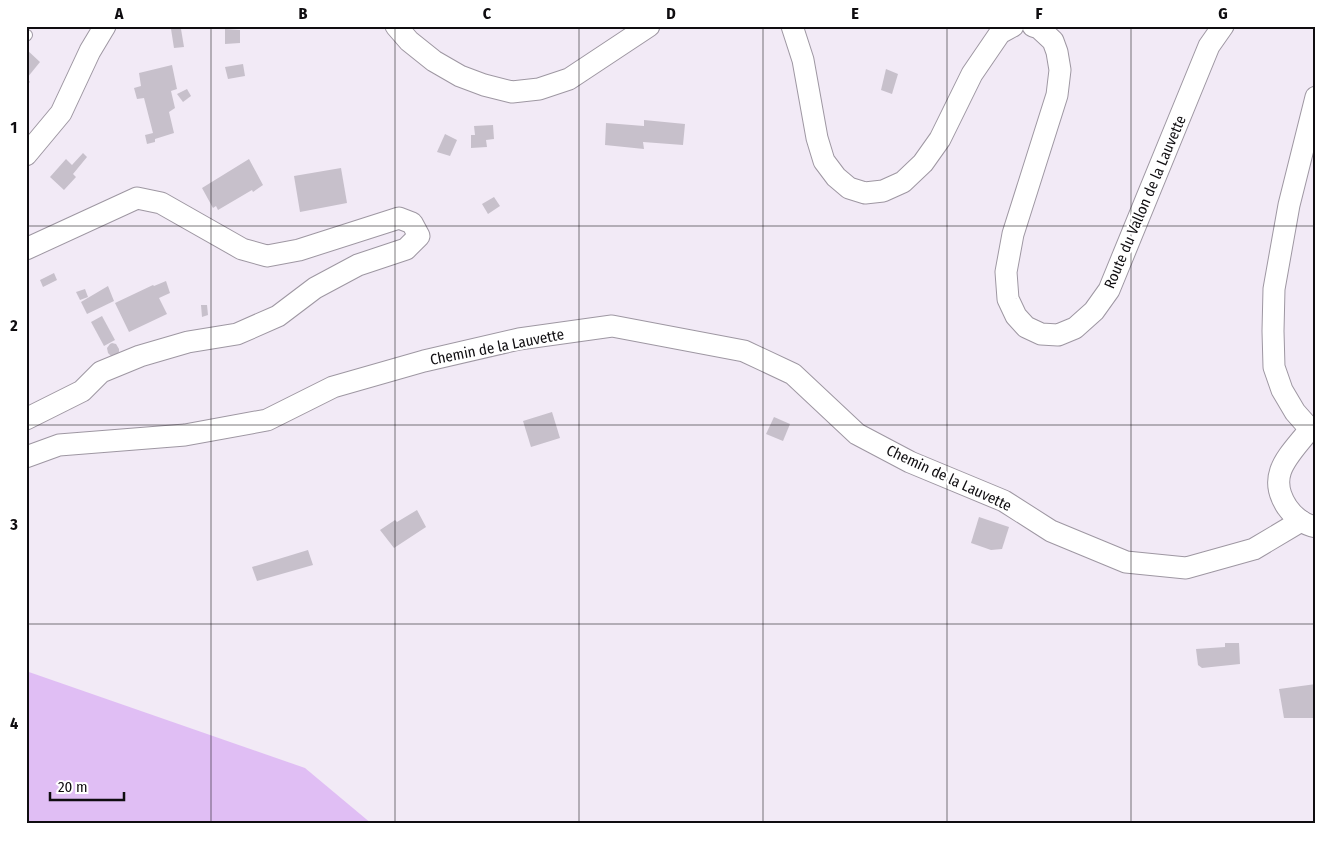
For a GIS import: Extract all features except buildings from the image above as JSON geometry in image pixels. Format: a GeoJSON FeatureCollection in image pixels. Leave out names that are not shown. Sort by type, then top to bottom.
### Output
{"type":"FeatureCollection","features":[{"type":"Feature","properties":{"kind":"street"},"geometry":{"type":"LineString","coordinates":[[26,155],[61,114],[90,51],[106,26]]}},
{"type":"Feature","properties":{"kind":"street"},"geometry":{"type":"LineString","coordinates":[[396,26],[409,41],[434,61],[460,76],[484,85],[512,92],[539,89],[569,79],[649,26]]}},
{"type":"Feature","properties":{"kind":"street"},"geometry":{"type":"LineString","coordinates":[[792,26],[803,60],[817,138],[824,160],[836,178],[849,188],[865,193],[883,192],[904,182],[923,163],[940,139],[972,74],[1000,32],[1013,26]]}},
{"type":"Feature","properties":{"kind":"street","name":"Route du Vallon de la Lauvette"},"geometry":{"type":"LineString","coordinates":[[1033,26],[1039,28],[1053,41],[1060,70],[1057,95],[1013,234],[1006,272],[1008,299],[1016,316],[1026,327],[1041,334],[1058,335],[1075,328],[1094,311],[1110,290],[1210,46],[1223,26]]}},
{"type":"Feature","properties":{"kind":"street"},"geometry":{"type":"LineString","coordinates":[[1313,430],[1295,412],[1282,390],[1274,367],[1273,331],[1274,289],[1289,205],[1316,97]]}},
{"type":"Feature","properties":{"kind":"street"},"geometry":{"type":"LineString","coordinates":[[26,249],[137,198],[161,202],[242,249],[267,256],[299,250],[399,218],[412,223],[418,236],[406,249],[358,265],[315,288],[278,316],[237,334],[188,342],[140,356],[101,372],[82,391],[26,419]]}},
{"type":"Feature","properties":{"kind":"street","name":"Chemin de la Lauvette"},"geometry":{"type":"LineString","coordinates":[[26,457],[59,445],[186,435],[267,420],[333,387],[424,361],[519,339],[612,326],[744,351],[793,374],[857,434],[910,462],[1004,501],[1051,532],[1126,562],[1186,568],[1254,549],[1309,524]]}},
{"type":"Feature","properties":{"kind":"street","name":"Chemin de la Lauvette"},"geometry":{"type":"LineString","coordinates":[[1309,524],[1291,513],[1282,498],[1278,483],[1280,470],[1288,457],[1313,430]]}},
{"type":"Feature","properties":{"kind":"shaded area"},"geometry":{"type":"Polygon","coordinates":[[[26,671],[305,768],[372,824],[26,824],[26,671]]]}}]}
